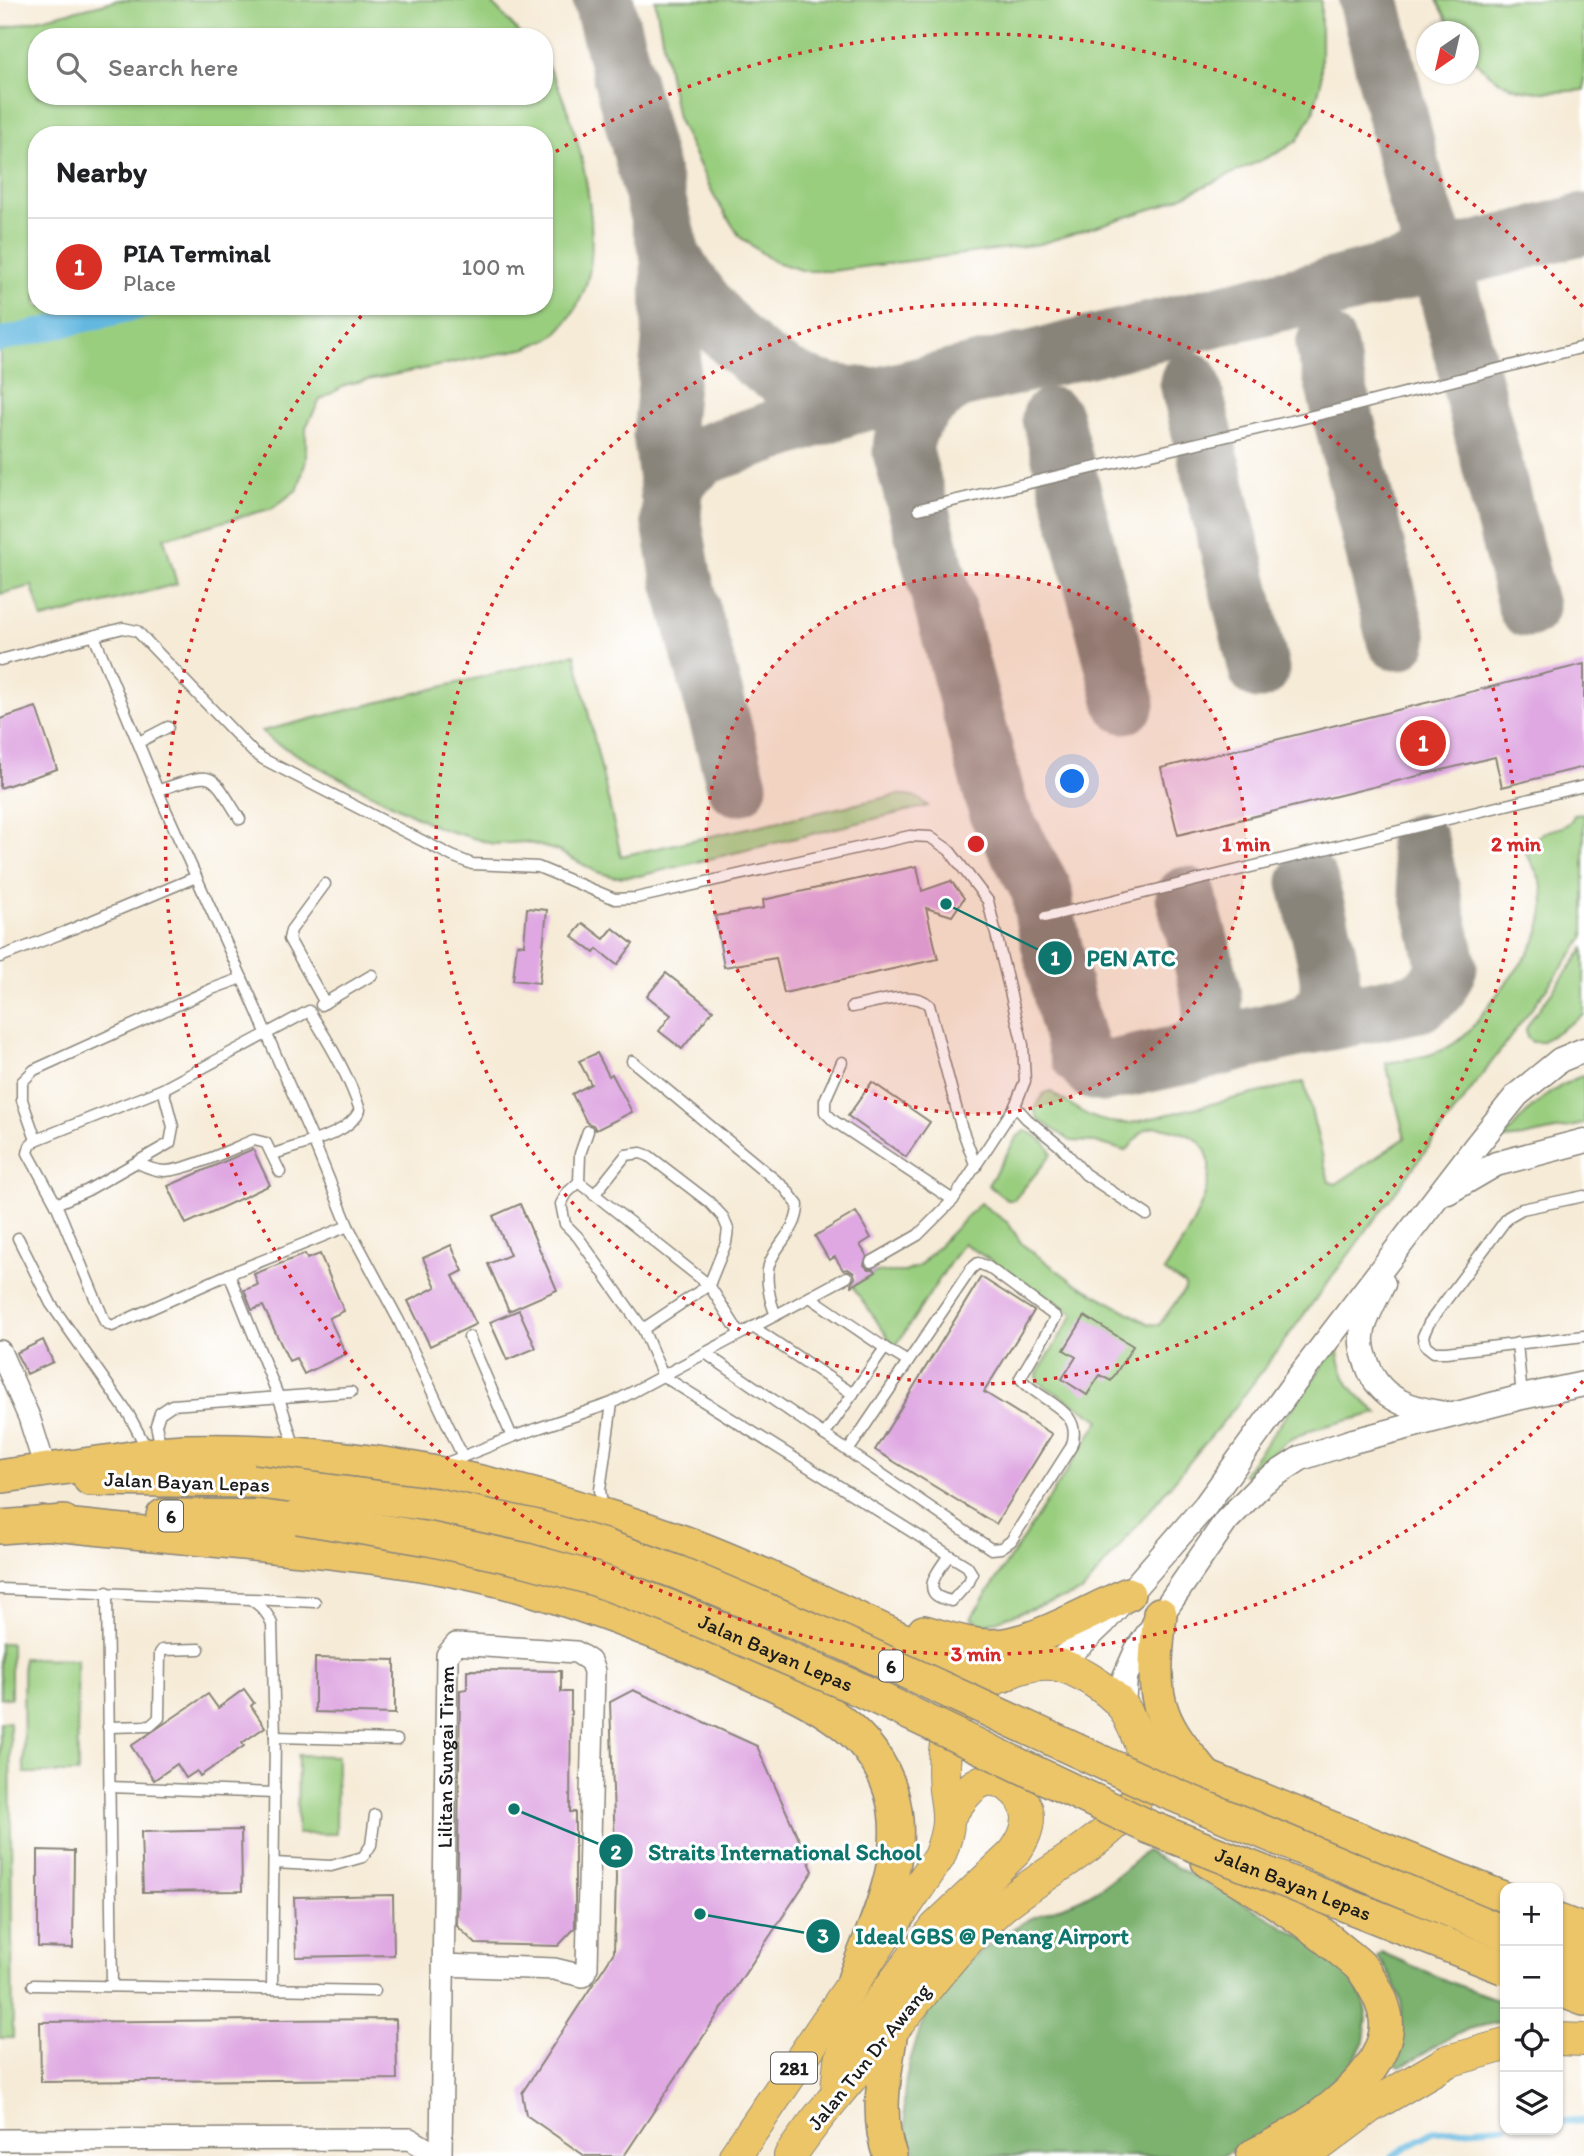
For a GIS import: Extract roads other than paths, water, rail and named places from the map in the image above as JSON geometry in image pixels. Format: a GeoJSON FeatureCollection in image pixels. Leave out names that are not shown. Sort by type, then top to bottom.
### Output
{"type":"FeatureCollection","features":[{"type":"Feature","properties":{"kind":"highway"},"geometry":{"type":"LineString","coordinates":[[2,1477],[180,1451],[297,1453],[349,1458],[427,1472],[537,1496],[693,1546],[844,1612],[910,1645],[962,1666],[1004,1675]]}},
{"type":"Feature","properties":{"kind":"highway","name":"Jalan Bayan Lepas"},"geometry":{"type":"LineString","coordinates":[[2,1477],[156,1481],[252,1480],[436,1505],[604,1545],[680,1573],[844,1643],[1044,1738],[1173,1795],[1500,1931]]}},
{"type":"Feature","properties":{"kind":"highway","name":"Jalan Bayan Lepas"},"geometry":{"type":"LineString","coordinates":[[0,1527],[144,1516],[298,1517],[429,1539],[526,1560],[619,1588],[667,1606],[850,1685],[1149,1827],[1500,1966]]}},
{"type":"Feature","properties":{"kind":"highway"},"geometry":{"type":"LineString","coordinates":[[44,1523],[365,1555],[519,1586],[676,1639],[834,1714],[879,1764],[891,1793],[896,1826],[893,1878],[854,1980]]}},
{"type":"Feature","properties":{"kind":"highway"},"geometry":{"type":"LineString","coordinates":[[844,1612],[974,1645],[1002,1646],[1028,1639],[1128,1594]]}},
{"type":"Feature","properties":{"kind":"highway"},"geometry":{"type":"LineString","coordinates":[[1160,1614],[1157,1685],[1162,1713],[1178,1743],[1206,1777]]}},
{"type":"Feature","properties":{"kind":"highway"},"geometry":{"type":"LineString","coordinates":[[1138,1736],[1159,1755],[1206,1777],[1500,1897]]}},
{"type":"Feature","properties":{"kind":"highway"},"geometry":{"type":"LineString","coordinates":[[1149,1827],[1276,1901],[1320,1931],[1364,1970],[1384,2006],[1386,2031],[1373,2065],[1343,2098],[1278,2144],[1253,2156]]}},
{"type":"Feature","properties":{"kind":"highway"},"geometry":{"type":"LineString","coordinates":[[1563,1923],[1584,1931]]}},
{"type":"Feature","properties":{"kind":"highway"},"geometry":{"type":"LineString","coordinates":[[890,2156],[883,2138],[881,2107],[891,2031]]}},
{"type":"Feature","properties":{"kind":"main road","name":"281"},"geometry":{"type":"LineString","coordinates":[[735,2156],[939,1857],[945,1840],[948,1816],[944,1755],[946,1738],[954,1717],[968,1697],[1004,1675],[1034,1664],[1054,1664]]}},
{"type":"Feature","properties":{"kind":"main road","name":"Jalan Tun Dr Awang"},"geometry":{"type":"LineString","coordinates":[[790,2156],[837,2092],[952,1956],[1000,1909],[1111,1827],[1137,1798],[1144,1770],[1138,1736],[1123,1707],[1080,1674],[1054,1664]]}},
{"type":"Feature","properties":{"kind":"main road"},"geometry":{"type":"LineString","coordinates":[[837,2092],[840,2060],[849,2042],[936,1927],[1014,1853],[1028,1827],[1027,1807],[1021,1796],[994,1779],[975,1785],[948,1816]]}},
{"type":"Feature","properties":{"kind":"main road"},"geometry":{"type":"LineString","coordinates":[[1563,2039],[1584,2040]]}},
{"type":"Feature","properties":{"kind":"main road"},"geometry":{"type":"LineString","coordinates":[[1305,2156],[1370,2107],[1448,2061],[1500,2046]]}},
{"type":"Feature","properties":{"kind":"street"},"geometry":{"type":"LineString","coordinates":[[1054,1664],[1097,1629],[1206,1506],[1295,1382],[1517,1095],[1560,1060],[1584,1050]]}},
{"type":"Feature","properties":{"kind":"street"},"geometry":{"type":"LineString","coordinates":[[1438,1198],[1496,1164],[1584,1141]]}},
{"type":"Feature","properties":{"kind":"street"},"geometry":{"type":"LineString","coordinates":[[1403,1242],[1363,1329],[1362,1350],[1372,1377],[1390,1397],[1415,1409],[1456,1416]]}},
{"type":"Feature","properties":{"kind":"street"},"geometry":{"type":"LineString","coordinates":[[0,1351],[29,1417],[46,1471]]}},
{"type":"Feature","properties":{"kind":"street"},"geometry":{"type":"LineString","coordinates":[[1123,1707],[1125,1677],[1137,1650],[1226,1521],[1265,1482],[1301,1458],[1353,1441],[1522,1397],[1584,1384]]}},
{"type":"Feature","properties":{"kind":"street","name":"Lilitan Sungai Tiram"},"geometry":{"type":"LineString","coordinates":[[440,2156],[447,1655],[456,1644],[576,1652],[590,1661],[594,1671],[587,1966],[583,1976],[554,1969],[443,1965]]}},
{"type":"Feature","properties":{"kind":"street"},"geometry":{"type":"LineString","coordinates":[[0,2140],[203,2146],[410,2139],[440,2156]]}},
{"type":"Feature","properties":{"kind":"lane"},"geometry":{"type":"LineString","coordinates":[[919,509],[1342,409],[1584,347]]}},
{"type":"Feature","properties":{"kind":"lane"},"geometry":{"type":"LineString","coordinates":[[0,660],[122,628],[137,631],[253,752],[440,850],[472,864],[526,865],[549,870],[615,899],[636,898],[910,836],[930,837],[949,850],[988,901],[1023,1045],[1025,1081],[1015,1106],[953,1200],[918,1235],[871,1262]]}},
{"type":"Feature","properties":{"kind":"lane"},"geometry":{"type":"LineString","coordinates":[[94,636],[165,808],[313,1140],[348,1226],[398,1319],[463,1457]]}},
{"type":"Feature","properties":{"kind":"lane"},"geometry":{"type":"LineString","coordinates":[[139,742],[169,727]]}},
{"type":"Feature","properties":{"kind":"lane"},"geometry":{"type":"LineString","coordinates":[[159,790],[203,776],[212,778],[240,819]]}},
{"type":"Feature","properties":{"kind":"lane"},"geometry":{"type":"LineString","coordinates":[[1045,917],[1584,786]]}},
{"type":"Feature","properties":{"kind":"lane"},"geometry":{"type":"LineString","coordinates":[[0,957],[196,877]]}},
{"type":"Feature","properties":{"kind":"lane"},"geometry":{"type":"LineString","coordinates":[[325,884],[291,930],[289,939],[325,1003]]}},
{"type":"Feature","properties":{"kind":"lane"},"geometry":{"type":"LineString","coordinates":[[348,1226],[112,1325],[105,1322],[56,1204],[28,1153],[36,1140],[163,1089],[372,975]]}},
{"type":"Feature","properties":{"kind":"lane"},"geometry":{"type":"LineString","coordinates":[[36,1140],[22,1100],[22,1082],[34,1070],[242,978]]}},
{"type":"Feature","properties":{"kind":"lane"},"geometry":{"type":"LineString","coordinates":[[852,1007],[909,997],[922,998],[929,1005],[961,1126],[976,1167]]}},
{"type":"Feature","properties":{"kind":"lane"},"geometry":{"type":"LineString","coordinates":[[272,1155],[343,1130],[360,1110],[353,1087],[337,1054],[309,1011]]}},
{"type":"Feature","properties":{"kind":"lane"},"geometry":{"type":"LineString","coordinates":[[632,1061],[785,1188],[798,1205],[795,1225],[770,1263],[767,1276],[776,1315]]}},
{"type":"Feature","properties":{"kind":"lane"},"geometry":{"type":"LineString","coordinates":[[842,1062],[825,1100],[825,1112],[834,1121],[953,1200]]}},
{"type":"Feature","properties":{"kind":"lane"},"geometry":{"type":"LineString","coordinates":[[56,1204],[88,1190],[170,1143],[173,1127],[163,1089]]}},
{"type":"Feature","properties":{"kind":"lane"},"geometry":{"type":"LineString","coordinates":[[1015,1106],[1061,1147],[1085,1174],[1147,1215]]}},
{"type":"Feature","properties":{"kind":"lane"},"geometry":{"type":"LineString","coordinates":[[589,1131],[580,1154],[579,1182],[561,1204],[565,1224],[592,1256],[643,1329],[663,1376],[949,1555]]}},
{"type":"Feature","properties":{"kind":"lane"},"geometry":{"type":"LineString","coordinates":[[138,1163],[164,1171],[181,1168],[254,1140],[266,1143],[280,1172]]}},
{"type":"Feature","properties":{"kind":"lane"},"geometry":{"type":"LineString","coordinates":[[594,1195],[626,1156],[641,1153],[649,1156],[709,1202],[723,1217],[728,1229],[726,1243],[709,1285],[643,1329]]}},
{"type":"Feature","properties":{"kind":"lane"},"geometry":{"type":"LineString","coordinates":[[579,1182],[709,1285],[740,1334]]}},
{"type":"Feature","properties":{"kind":"lane"},"geometry":{"type":"LineString","coordinates":[[1584,1196],[1514,1211],[1429,1323],[1423,1336],[1425,1345],[1434,1352],[1584,1336]]}},
{"type":"Feature","properties":{"kind":"lane"},"geometry":{"type":"LineString","coordinates":[[18,1238],[51,1304],[156,1454]]}},
{"type":"Feature","properties":{"kind":"lane"},"geometry":{"type":"LineString","coordinates":[[705,1353],[990,1549],[1001,1548],[1011,1541],[1071,1447],[1076,1434],[1073,1423],[1061,1409],[1020,1378],[1056,1317],[988,1266],[978,1263],[971,1269],[848,1451]]}},
{"type":"Feature","properties":{"kind":"lane"},"geometry":{"type":"LineString","coordinates":[[229,1274],[279,1398],[297,1453]]}},
{"type":"Feature","properties":{"kind":"lane"},"geometry":{"type":"LineString","coordinates":[[427,1472],[512,1437],[612,1403],[846,1277]]}},
{"type":"Feature","properties":{"kind":"lane"},"geometry":{"type":"LineString","coordinates":[[810,1297],[908,1362]]}},
{"type":"Feature","properties":{"kind":"lane"},"geometry":{"type":"LineString","coordinates":[[754,1327],[853,1394]]}},
{"type":"Feature","properties":{"kind":"lane"},"geometry":{"type":"LineString","coordinates":[[469,1337],[512,1437]]}},
{"type":"Feature","properties":{"kind":"lane"},"geometry":{"type":"LineString","coordinates":[[1517,1343],[1522,1397]]}},
{"type":"Feature","properties":{"kind":"lane"},"geometry":{"type":"LineString","coordinates":[[824,1435],[885,1348]]}},
{"type":"Feature","properties":{"kind":"lane"},"geometry":{"type":"LineString","coordinates":[[156,1454],[156,1425],[160,1413],[172,1405],[351,1392]]}},
{"type":"Feature","properties":{"kind":"lane"},"geometry":{"type":"LineString","coordinates":[[603,1515],[600,1490],[612,1403]]}},
{"type":"Feature","properties":{"kind":"lane"},"geometry":{"type":"LineString","coordinates":[[0,1589],[315,1602]]}},
{"type":"Feature","properties":{"kind":"lane"},"geometry":{"type":"LineString","coordinates":[[107,1592],[112,1986]]}},
{"type":"Feature","properties":{"kind":"lane"},"geometry":{"type":"LineString","coordinates":[[250,1599],[262,1606],[272,1624],[275,1737],[272,1989]]}},
{"type":"Feature","properties":{"kind":"lane"},"geometry":{"type":"LineString","coordinates":[[108,1727],[150,1726],[155,1722],[159,1718],[160,1653],[170,1648],[198,1648]]}},
{"type":"Feature","properties":{"kind":"lane"},"geometry":{"type":"LineString","coordinates":[[275,1737],[397,1740]]}},
{"type":"Feature","properties":{"kind":"lane"},"geometry":{"type":"LineString","coordinates":[[109,1787],[275,1793]]}},
{"type":"Feature","properties":{"kind":"lane"},"geometry":{"type":"LineString","coordinates":[[274,1863],[331,1866],[363,1857],[371,1845],[374,1815]]}},
{"type":"Feature","properties":{"kind":"lane"},"geometry":{"type":"LineString","coordinates":[[33,1985],[375,1991]]}},
{"type":"Feature","properties":{"kind":"waterway"},"geometry":{"type":"LineString","coordinates":[[0,340],[107,315]]}},
{"type":"Feature","properties":{"kind":"waterway"},"geometry":{"type":"LineString","coordinates":[[1563,2122],[1584,2120]]}},
{"type":"Feature","properties":{"kind":"waterway"},"geometry":{"type":"LineString","coordinates":[[1392,2156],[1433,2132],[1500,2126]]}},
{"type":"Feature","properties":{"kind":"place","name":"PIA Terminal"},"geometry":{"type":"Point","coordinates":[1423,743]}},
{"type":"Feature","properties":{"kind":"place","name":"PEN ATC"},"geometry":{"type":"Point","coordinates":[946,904]}},
{"type":"Feature","properties":{"kind":"place","name":"Straits International School"},"geometry":{"type":"Point","coordinates":[514,1809]}},
{"type":"Feature","properties":{"kind":"place","name":"Ideal GBS @ Penang Airport"},"geometry":{"type":"Point","coordinates":[700,1914]}}]}
